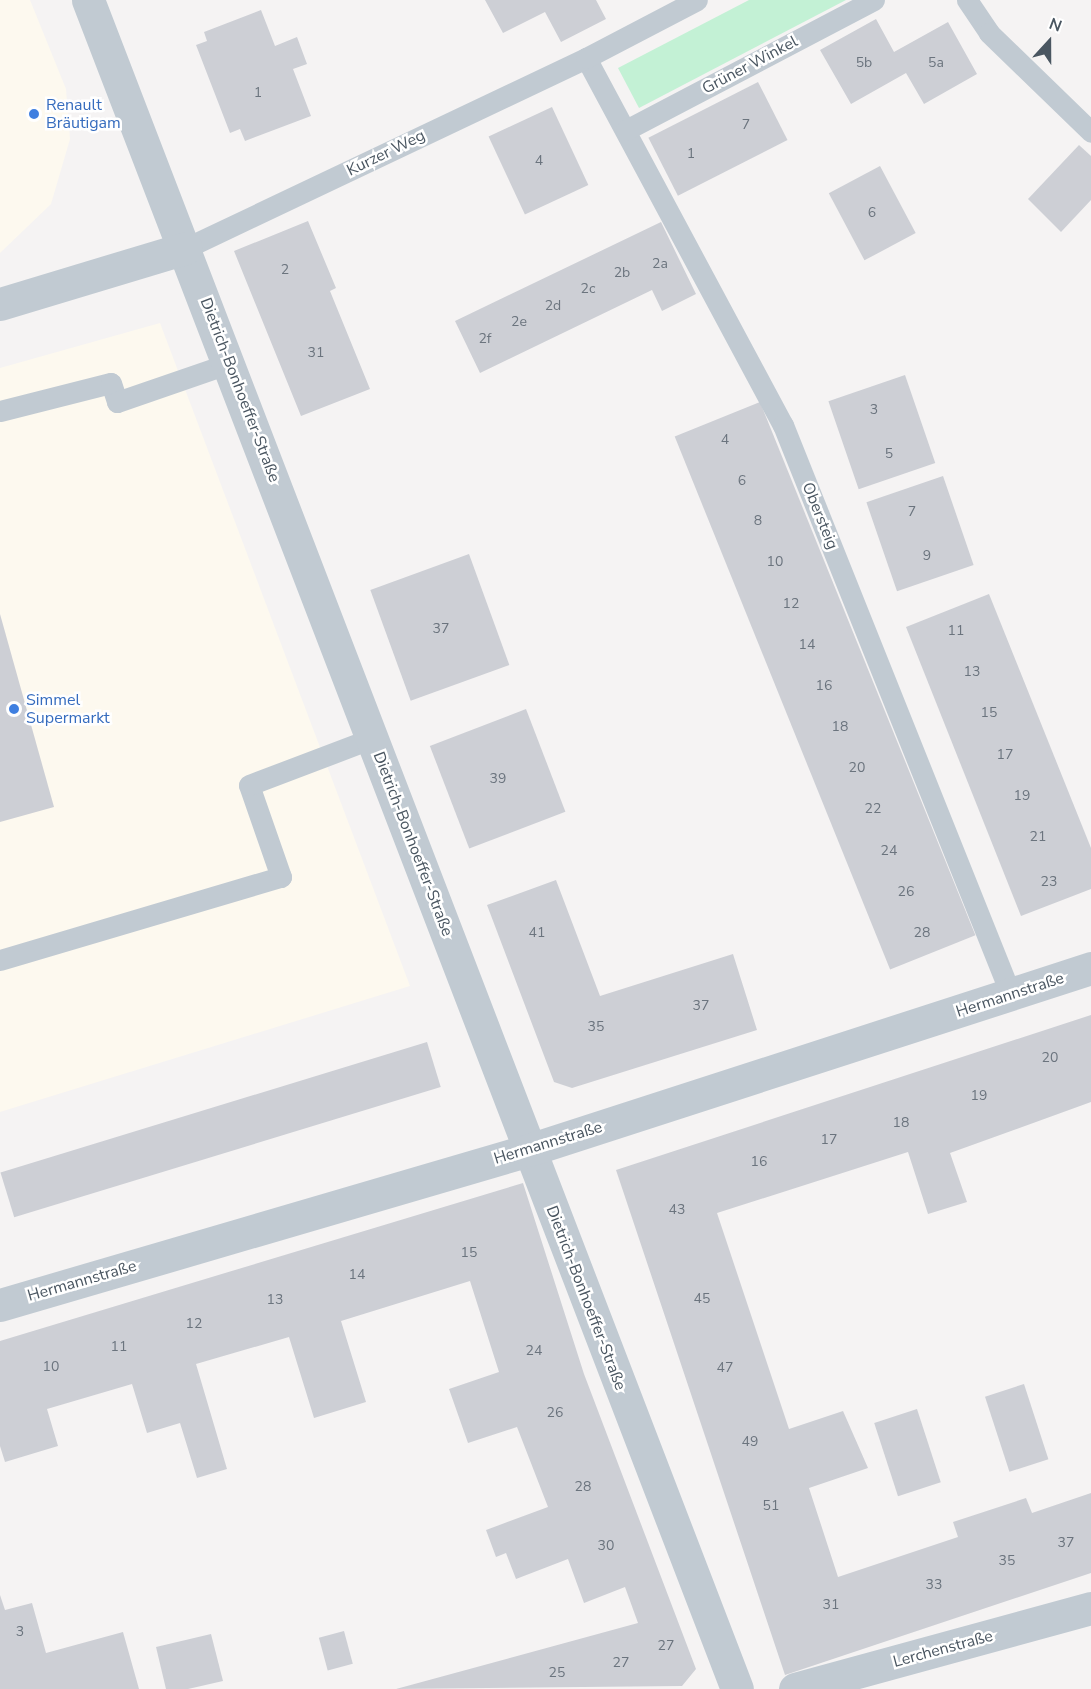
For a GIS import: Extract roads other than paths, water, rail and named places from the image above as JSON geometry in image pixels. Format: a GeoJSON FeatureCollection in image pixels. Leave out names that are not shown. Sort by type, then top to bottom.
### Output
{"type":"FeatureCollection","features":[{"type":"Feature","properties":{"kind":"street","name":"Dietrich-Bonhoeffer-Straße"},"geometry":{"type":"LineString","coordinates":[[88,0],[186,248],[737,1689]]}},
{"type":"Feature","properties":{"kind":"street"},"geometry":{"type":"LineString","coordinates":[[0,304],[186,248]]}},
{"type":"Feature","properties":{"kind":"street","name":"Hermannstraße"},"geometry":{"type":"LineString","coordinates":[[0,1305],[529,1150],[1091,968]]}},
{"type":"Feature","properties":{"kind":"street","name":"Lerchenstraße"},"geometry":{"type":"LineString","coordinates":[[795,1689],[1091,1608]]}},
{"type":"Feature","properties":{"kind":"lane"},"geometry":{"type":"LineString","coordinates":[[586,58],[697,0]]}},
{"type":"Feature","properties":{"kind":"lane","name":"Grüner Winkel"},"geometry":{"type":"LineString","coordinates":[[626,130],[874,0]]}},
{"type":"Feature","properties":{"kind":"lane"},"geometry":{"type":"LineString","coordinates":[[967,0],[989,33],[1091,132]]}},
{"type":"Feature","properties":{"kind":"lane","name":"Kurzer Weg"},"geometry":{"type":"LineString","coordinates":[[186,248],[586,58]]}},
{"type":"Feature","properties":{"kind":"lane","name":"Obersteig"},"geometry":{"type":"LineString","coordinates":[[586,58],[783,425],[1011,995]]}},
{"type":"Feature","properties":{"kind":"lane"},"geometry":{"type":"LineString","coordinates":[[0,411],[111,383],[117,402],[230,363]]}},
{"type":"Feature","properties":{"kind":"lane"},"geometry":{"type":"LineString","coordinates":[[0,960],[281,877],[249,785],[373,738]]}},
{"type":"Feature","properties":{"kind":"place","name":"Renault Bräutigam"},"geometry":{"type":"Point","coordinates":[34,114]}},
{"type":"Feature","properties":{"kind":"place","name":"Simmel Supermarkt"},"geometry":{"type":"Point","coordinates":[14,709]}}]}
